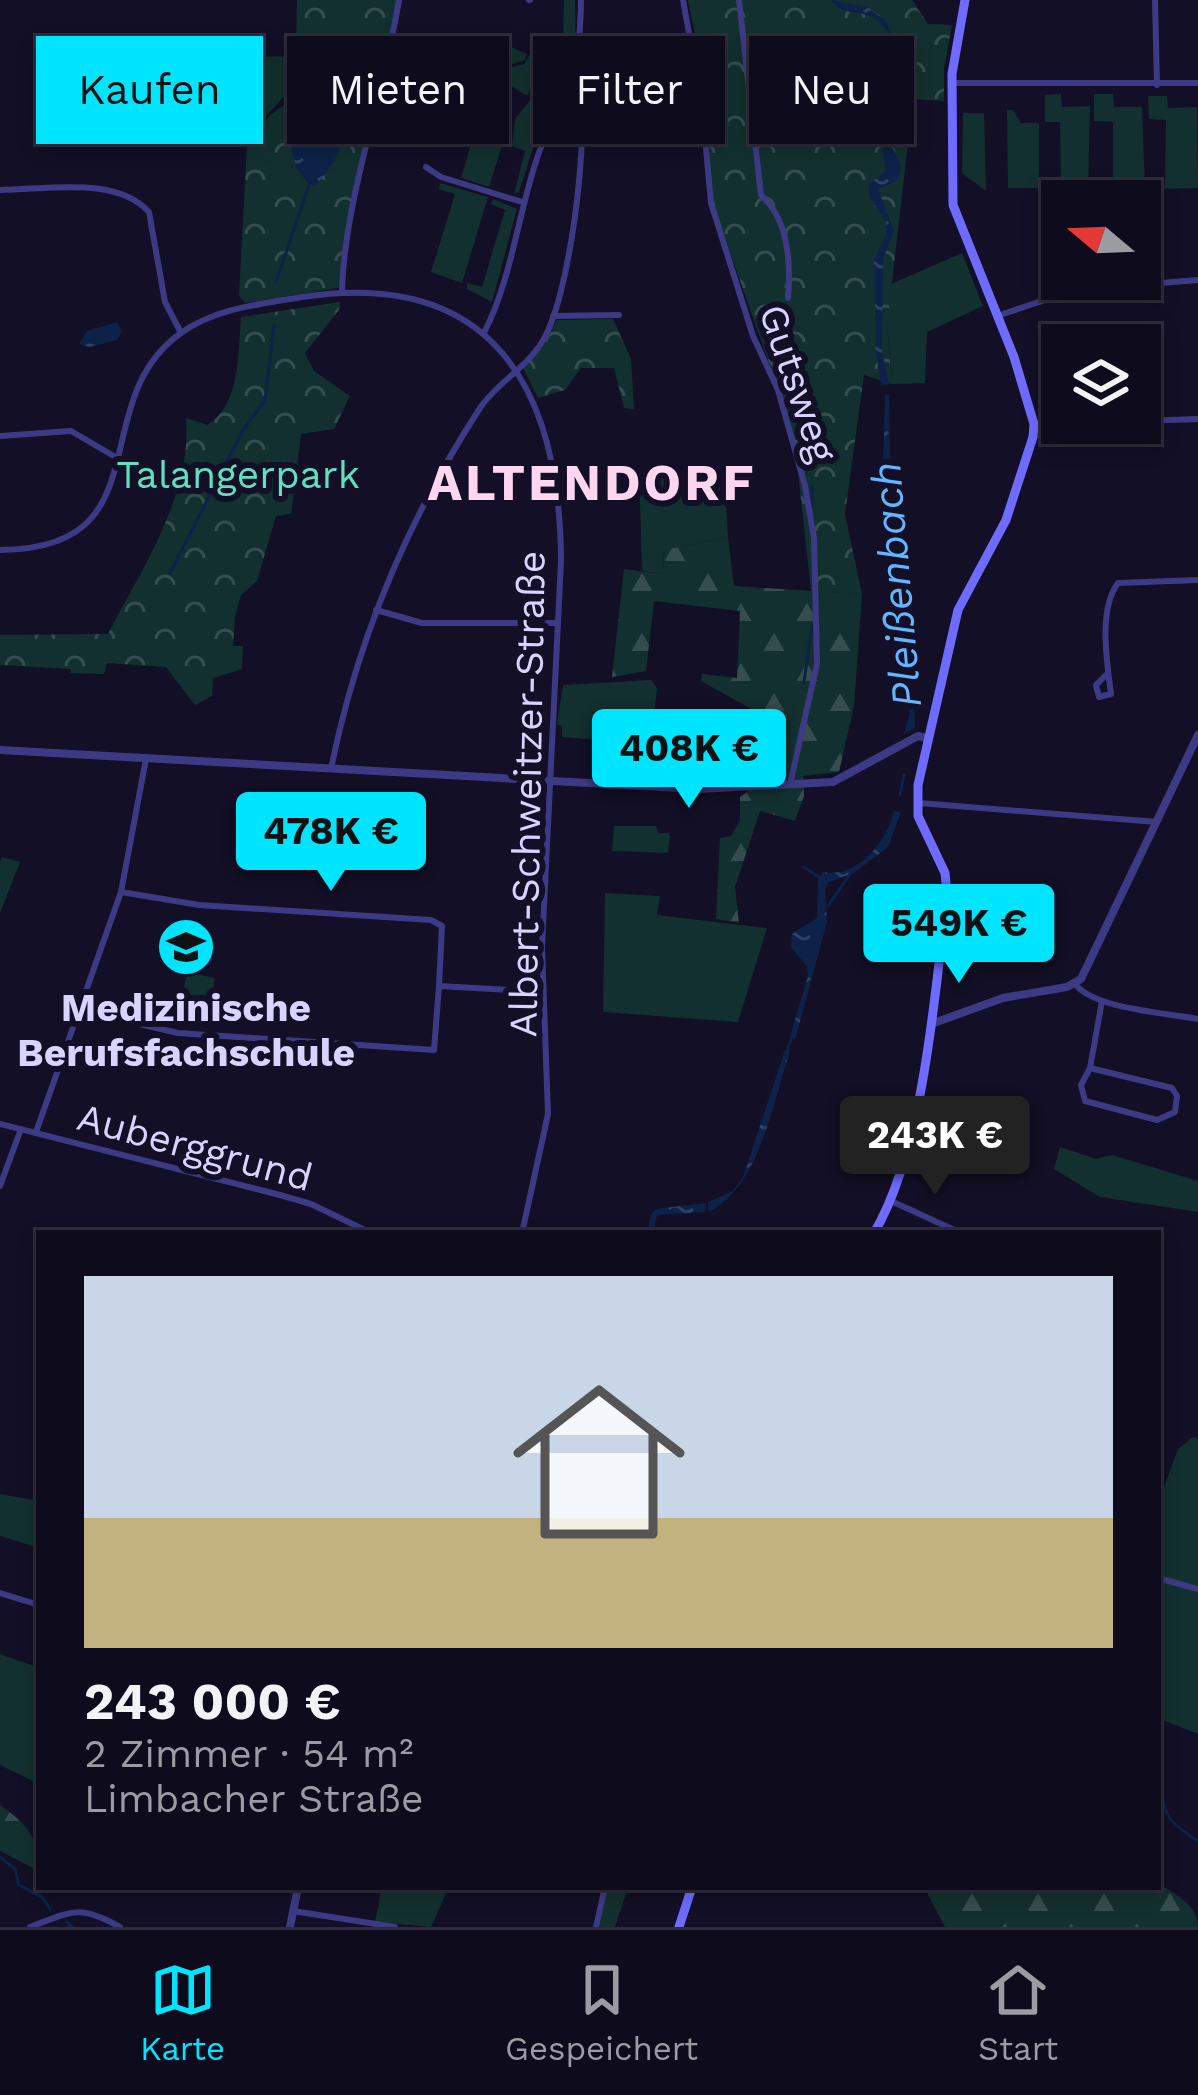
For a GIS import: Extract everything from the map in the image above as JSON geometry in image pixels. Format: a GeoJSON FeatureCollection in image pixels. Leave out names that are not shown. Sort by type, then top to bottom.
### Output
{"type":"FeatureCollection","features":[{"type":"Feature","properties":{"kind":"main road"},"geometry":{"type":"LineString","coordinates":[[876,1230],[891,1202],[931,1024],[947,883],[916,803],[923,737],[958,610],[1006,520],[1034,424],[1000,315],[953,205],[952,83],[965,0]]}},
{"type":"Feature","properties":{"kind":"main road"},"geometry":{"type":"LineString","coordinates":[[679,1927],[691,1890]]}},
{"type":"Feature","properties":{"kind":"street"},"geometry":{"type":"LineString","coordinates":[[343,292],[344,252],[399,0]]}},
{"type":"Feature","properties":{"kind":"street"},"geometry":{"type":"LineString","coordinates":[[579,36],[581,0]]}},
{"type":"Feature","properties":{"kind":"street","name":"Gutsweg"},"geometry":{"type":"LineString","coordinates":[[682,0],[700,87],[711,202],[753,336],[778,390],[814,538],[818,664],[790,785]]}},
{"type":"Feature","properties":{"kind":"street","name":"Gutsweg"},"geometry":{"type":"LineString","coordinates":[[739,0],[760,195],[778,211],[790,273],[788,298]]}},
{"type":"Feature","properties":{"kind":"street"},"geometry":{"type":"LineString","coordinates":[[1155,0],[1157,85]]}},
{"type":"Feature","properties":{"kind":"street"},"geometry":{"type":"LineString","coordinates":[[952,83],[1198,83]]}},
{"type":"Feature","properties":{"kind":"street"},"geometry":{"type":"LineString","coordinates":[[484,333],[499,302],[541,144]]}},
{"type":"Feature","properties":{"kind":"street"},"geometry":{"type":"LineString","coordinates":[[331,770],[345,700],[405,543],[482,406],[543,341],[553,316],[577,202],[579,144]]}},
{"type":"Feature","properties":{"kind":"street"},"geometry":{"type":"LineString","coordinates":[[426,167],[441,177],[522,202]]}},
{"type":"Feature","properties":{"kind":"street"},"geometry":{"type":"LineString","coordinates":[[0,190],[104,190],[144,206],[149,212],[165,302],[181,333]]}},
{"type":"Feature","properties":{"kind":"street"},"geometry":{"type":"LineString","coordinates":[[1161,283],[1198,280]]}},
{"type":"Feature","properties":{"kind":"street","name":"Albert-Schweitzer-Straße"},"geometry":{"type":"LineString","coordinates":[[0,550],[43,548],[74,535],[105,498],[140,380],[181,333],[221,313],[343,292],[403,295],[451,311],[484,333],[516,369],[533,397],[558,500],[558,623],[543,992],[548,1114],[523,1230]]}},
{"type":"Feature","properties":{"kind":"street"},"geometry":{"type":"LineString","coordinates":[[1000,315],[1045,300]]}},
{"type":"Feature","properties":{"kind":"street"},"geometry":{"type":"LineString","coordinates":[[553,316],[619,315]]}},
{"type":"Feature","properties":{"kind":"street"},"geometry":{"type":"LineString","coordinates":[[1161,420],[1198,419]]}},
{"type":"Feature","properties":{"kind":"street"},"geometry":{"type":"LineString","coordinates":[[1034,424],[1041,424]]}},
{"type":"Feature","properties":{"kind":"street"},"geometry":{"type":"LineString","coordinates":[[0,436],[71,431],[119,459]]}},
{"type":"Feature","properties":{"kind":"street"},"geometry":{"type":"LineString","coordinates":[[1107,674],[1108,605],[1118,583],[1198,580]]}},
{"type":"Feature","properties":{"kind":"street"},"geometry":{"type":"LineString","coordinates":[[376,610],[422,623],[558,623]]}},
{"type":"Feature","properties":{"kind":"street"},"geometry":{"type":"LineString","coordinates":[[931,1024],[1004,998],[1081,980],[1198,735]]}},
{"type":"Feature","properties":{"kind":"street"},"geometry":{"type":"LineString","coordinates":[[0,750],[698,790],[833,782],[923,737]]}},
{"type":"Feature","properties":{"kind":"street"},"geometry":{"type":"LineString","coordinates":[[36,1132],[122,892],[146,759]]}},
{"type":"Feature","properties":{"kind":"street"},"geometry":{"type":"LineString","coordinates":[[916,803],[1158,822]]}},
{"type":"Feature","properties":{"kind":"street"},"geometry":{"type":"LineString","coordinates":[[80,1010],[178,1033],[434,1050],[442,926],[431,920],[199,905],[122,892]]}},
{"type":"Feature","properties":{"kind":"street"},"geometry":{"type":"LineString","coordinates":[[1075,984],[1084,995],[1102,1001],[1198,1019]]}},
{"type":"Feature","properties":{"kind":"street"},"geometry":{"type":"LineString","coordinates":[[439,986],[543,992]]}},
{"type":"Feature","properties":{"kind":"street"},"geometry":{"type":"LineString","coordinates":[[1090,1068],[1172,1088],[1178,1096],[1174,1112],[1168,1119],[1157,1120],[1092,1106],[1081,1094],[1102,1001]]}},
{"type":"Feature","properties":{"kind":"street","name":"Auberggrund"},"geometry":{"type":"LineString","coordinates":[[0,1124],[311,1204],[365,1230]]}},
{"type":"Feature","properties":{"kind":"street"},"geometry":{"type":"LineString","coordinates":[[0,1186],[21,1129]]}},
{"type":"Feature","properties":{"kind":"street"},"geometry":{"type":"LineString","coordinates":[[891,1202],[954,1230]]}},
{"type":"Feature","properties":{"kind":"street"},"geometry":{"type":"LineString","coordinates":[[1161,1579],[1198,1589]]}},
{"type":"Feature","properties":{"kind":"street"},"geometry":{"type":"LineString","coordinates":[[0,1593],[36,1604]]}},
{"type":"Feature","properties":{"kind":"street"},"geometry":{"type":"LineString","coordinates":[[290,1927],[298,1912],[298,1890]]}},
{"type":"Feature","properties":{"kind":"street"},"geometry":{"type":"LineString","coordinates":[[596,1927],[603,1890]]}},
{"type":"Feature","properties":{"kind":"street"},"geometry":{"type":"LineString","coordinates":[[30,1927],[81,1910],[120,1927]]}},
{"type":"Feature","properties":{"kind":"street"},"geometry":{"type":"LineString","coordinates":[[298,1912],[395,1927]]}},
{"type":"Feature","properties":{"kind":"green space"},"geometry":{"type":"Polygon","coordinates":[[[297,0],[398,0],[390,36],[296,36],[297,0]]]}},
{"type":"Feature","properties":{"kind":"green space"},"geometry":{"type":"Polygon","coordinates":[[[564,0],[575,0],[576,36],[563,36],[564,0]]]}},
{"type":"Feature","properties":{"kind":"green space"},"geometry":{"type":"Polygon","coordinates":[[[688,0],[912,0],[928,24],[952,25],[944,101],[914,99],[914,36],[749,36],[749,144],[908,144],[887,326],[892,384],[864,375],[845,514],[862,594],[811,591],[798,472],[778,388],[714,207],[707,144],[725,144],[725,36],[695,36],[688,0]]]}},
{"type":"Feature","properties":{"kind":"green space"},"geometry":{"type":"Polygon","coordinates":[[[509,46],[527,54],[525,60],[509,65],[509,46]]]}},
{"type":"Feature","properties":{"kind":"green space"},"geometry":{"type":"Polygon","coordinates":[[[533,49],[533,83],[527,96],[509,85],[509,68],[524,64],[533,49]]]}},
{"type":"Feature","properties":{"kind":"green space"},"geometry":{"type":"Polygon","coordinates":[[[287,56],[287,93],[263,119],[263,57],[287,56]]]}},
{"type":"Feature","properties":{"kind":"green space"},"geometry":{"type":"Polygon","coordinates":[[[1061,94],[1062,107],[1090,106],[1088,180],[1061,180],[1060,122],[1045,122],[1045,95],[1061,94]]]}},
{"type":"Feature","properties":{"kind":"green space"},"geometry":{"type":"Polygon","coordinates":[[[1094,94],[1113,94],[1114,107],[1142,107],[1145,180],[1113,180],[1113,122],[1094,121],[1094,94]]]}},
{"type":"Feature","properties":{"kind":"green space"},"geometry":{"type":"Polygon","coordinates":[[[1148,96],[1167,96],[1168,108],[1197,107],[1198,188],[1161,189],[1165,185],[1166,120],[1149,119],[1148,96]]]}},
{"type":"Feature","properties":{"kind":"green space"},"geometry":{"type":"Polygon","coordinates":[[[532,98],[534,144],[519,192],[514,194],[525,151],[512,146],[515,119],[532,98]]]}},
{"type":"Feature","properties":{"kind":"green space"},"geometry":{"type":"Polygon","coordinates":[[[287,103],[287,144],[365,144],[338,288],[245,303],[239,296],[247,146],[263,144],[263,124],[287,103]]]}},
{"type":"Feature","properties":{"kind":"green space"},"geometry":{"type":"Polygon","coordinates":[[[1007,110],[1013,110],[1021,123],[1039,123],[1039,188],[1008,188],[1007,110]]]}},
{"type":"Feature","properties":{"kind":"green space"},"geometry":{"type":"Polygon","coordinates":[[[963,113],[984,113],[986,191],[962,173],[963,113]]]}},
{"type":"Feature","properties":{"kind":"green space"},"geometry":{"type":"Polygon","coordinates":[[[471,144],[503,144],[489,187],[461,178],[471,144]]]}},
{"type":"Feature","properties":{"kind":"green space"},"geometry":{"type":"Polygon","coordinates":[[[440,183],[488,197],[462,283],[431,272],[455,194],[439,189],[440,183]]]}},
{"type":"Feature","properties":{"kind":"green space"},"geometry":{"type":"Polygon","coordinates":[[[493,199],[517,209],[492,302],[467,289],[467,283],[482,287],[505,210],[491,204],[493,199]]]}},
{"type":"Feature","properties":{"kind":"green space"},"geometry":{"type":"Polygon","coordinates":[[[962,253],[983,306],[927,332],[925,383],[892,384],[887,326],[891,284],[962,253]]]}},
{"type":"Feature","properties":{"kind":"green space","name":"Talangerpark"},"geometry":{"type":"Polygon","coordinates":[[[340,302],[339,310],[305,353],[314,371],[350,396],[334,429],[301,434],[291,514],[276,516],[257,581],[241,595],[235,617],[233,646],[243,646],[242,669],[213,678],[212,696],[195,705],[166,667],[107,663],[104,674],[0,665],[0,635],[108,634],[173,503],[186,447],[186,418],[208,425],[227,404],[236,376],[241,317],[340,302]]]}},
{"type":"Feature","properties":{"kind":"green space"},"geometry":{"type":"Polygon","coordinates":[[[613,319],[631,359],[634,409],[624,408],[614,368],[581,368],[565,390],[538,398],[523,368],[557,320],[613,319]]]}},
{"type":"Feature","properties":{"kind":"green space"},"geometry":{"type":"Polygon","coordinates":[[[724,470],[728,537],[664,550],[663,574],[642,571],[639,472],[724,470]]]}},
{"type":"Feature","properties":{"kind":"green space"},"geometry":{"type":"Polygon","coordinates":[[[728,537],[734,586],[862,594],[854,706],[839,772],[803,776],[804,796],[795,821],[760,811],[735,887],[739,923],[716,919],[720,838],[731,836],[740,821],[740,797],[754,787],[755,711],[701,681],[702,674],[737,678],[740,611],[654,601],[646,671],[612,677],[624,569],[663,574],[664,550],[728,537]]]}},
{"type":"Feature","properties":{"kind":"green space"},"geometry":{"type":"Polygon","coordinates":[[[651,680],[657,688],[651,744],[562,737],[562,726],[557,725],[563,685],[651,680]]]}},
{"type":"Feature","properties":{"kind":"green space"},"geometry":{"type":"Polygon","coordinates":[[[614,826],[656,826],[658,833],[670,833],[668,853],[612,851],[614,826]]]}},
{"type":"Feature","properties":{"kind":"green space"},"geometry":{"type":"Polygon","coordinates":[[[2,857],[20,862],[0,913],[0,862],[2,857]]]}},
{"type":"Feature","properties":{"kind":"green space"},"geometry":{"type":"Polygon","coordinates":[[[605,893],[660,896],[657,915],[767,928],[738,1022],[603,1012],[605,893]]]}},
{"type":"Feature","properties":{"kind":"green space"},"geometry":{"type":"Polygon","coordinates":[[[187,972],[215,978],[206,1027],[178,1021],[187,972]]]}},
{"type":"Feature","properties":{"kind":"green space"},"geometry":{"type":"Polygon","coordinates":[[[1060,1147],[1096,1159],[1112,1155],[1198,1181],[1198,1212],[1100,1197],[1054,1169],[1060,1147]]]}},
{"type":"Feature","properties":{"kind":"green space"},"geometry":{"type":"Polygon","coordinates":[[[1193,1437],[1198,1439],[1198,1734],[1161,1719],[1161,1496],[1178,1449],[1193,1437]]]}},
{"type":"Feature","properties":{"kind":"green space"},"geometry":{"type":"Polygon","coordinates":[[[0,1494],[36,1500],[36,1547],[0,1536],[0,1494]]]}},
{"type":"Feature","properties":{"kind":"green space"},"geometry":{"type":"Polygon","coordinates":[[[0,1654],[36,1667],[36,1783],[0,1765],[0,1654]]]}},
{"type":"Feature","properties":{"kind":"green space"},"geometry":{"type":"Polygon","coordinates":[[[0,1805],[30,1833],[36,1847],[36,1869],[0,1851],[0,1805]]]}},
{"type":"Feature","properties":{"kind":"green space"},"geometry":{"type":"Polygon","coordinates":[[[1161,1885],[1190,1906],[1198,1927],[945,1927],[926,1890],[1161,1890],[1161,1885]]]}},
{"type":"Feature","properties":{"kind":"green space"},"geometry":{"type":"Polygon","coordinates":[[[448,1890],[431,1927],[375,1922],[381,1891],[448,1890]]]}},
{"type":"Feature","properties":{"kind":"green space"},"geometry":{"type":"Polygon","coordinates":[[[607,1890],[627,1890],[615,1927],[599,1927],[607,1890]]]}},
{"type":"Feature","properties":{"kind":"water"},"geometry":{"type":"Polygon","coordinates":[[[831,0],[867,7],[885,19],[892,36],[877,20],[831,0]]]}},
{"type":"Feature","properties":{"kind":"water"},"geometry":{"type":"Polygon","coordinates":[[[289,144],[342,144],[316,185],[309,185],[297,169],[289,144]]]}},
{"type":"Feature","properties":{"kind":"water"},"geometry":{"type":"Polygon","coordinates":[[[882,144],[890,144],[901,169],[894,182],[878,189],[894,231],[883,259],[882,350],[889,384],[881,385],[874,260],[886,235],[886,221],[869,197],[869,184],[885,172],[882,144]]]}},
{"type":"Feature","properties":{"kind":"water"},"geometry":{"type":"Polygon","coordinates":[[[117,322],[122,331],[117,340],[90,347],[79,344],[87,331],[117,322]]]}},
{"type":"Feature","properties":{"kind":"water"},"geometry":{"type":"Polygon","coordinates":[[[889,394],[891,509],[911,623],[915,728],[904,734],[910,712],[908,667],[899,588],[882,508],[885,395],[889,394]]]}},
{"type":"Feature","properties":{"kind":"water"},"geometry":{"type":"Polygon","coordinates":[[[894,811],[901,812],[888,847],[825,888],[827,922],[795,1040],[790,1037],[808,976],[807,967],[791,947],[792,934],[817,918],[818,879],[823,872],[836,873],[859,864],[878,845],[894,811]]]}},
{"type":"Feature","properties":{"kind":"water"},"geometry":{"type":"Polygon","coordinates":[[[785,1050],[790,1052],[752,1164],[740,1184],[726,1200],[708,1212],[708,1202],[733,1191],[743,1177],[785,1050]]]}},
{"type":"Feature","properties":{"kind":"water"},"geometry":{"type":"Polygon","coordinates":[[[706,1203],[705,1212],[657,1215],[654,1230],[648,1230],[656,1209],[706,1203]]]}},
{"type":"Feature","properties":{"kind":"waterway"},"geometry":{"type":"LineString","coordinates":[[276,282],[309,185]]}},
{"type":"Feature","properties":{"kind":"waterway"},"geometry":{"type":"LineString","coordinates":[[170,573],[242,432],[265,400],[274,325]]}},
{"type":"Feature","properties":{"kind":"waterway"},"geometry":{"type":"LineString","coordinates":[[812,486],[812,505]]}},
{"type":"Feature","properties":{"kind":"waterway"},"geometry":{"type":"LineString","coordinates":[[804,682],[812,626]]}},
{"type":"Feature","properties":{"kind":"waterway"},"geometry":{"type":"LineString","coordinates":[[900,795],[904,775]]}},
{"type":"Feature","properties":{"kind":"waterway"},"geometry":{"type":"LineString","coordinates":[[804,867],[822,879]]}},
{"type":"Feature","properties":{"kind":"waterway"},"geometry":{"type":"LineString","coordinates":[[828,906],[850,874]]}},
{"type":"Feature","properties":{"kind":"waterway","name":"Pleißenbach"},"geometry":{"type":"LineString","coordinates":[[786,1054],[793,1034]]}},
{"type":"Feature","properties":{"kind":"waterway"},"geometry":{"type":"LineString","coordinates":[[1161,1793],[1178,1827],[1198,1841]]}},
{"type":"Feature","properties":{"kind":"waterway"},"geometry":{"type":"LineString","coordinates":[[0,1857],[15,1869],[19,1885],[42,1897],[50,1909]]}},
{"type":"Feature","properties":{"kind":"waterway"},"geometry":{"type":"LineString","coordinates":[[67,1922],[72,1927]]}},
{"type":"Feature","properties":{"kind":"place","name":"Medizinische Berufsfachschule"},"geometry":{"type":"Point","coordinates":[186,947]}},
{"type":"Feature","properties":{"kind":"district","name":"ALTENDORF"},"geometry":{"type":"Point","coordinates":[592,482]}}]}
